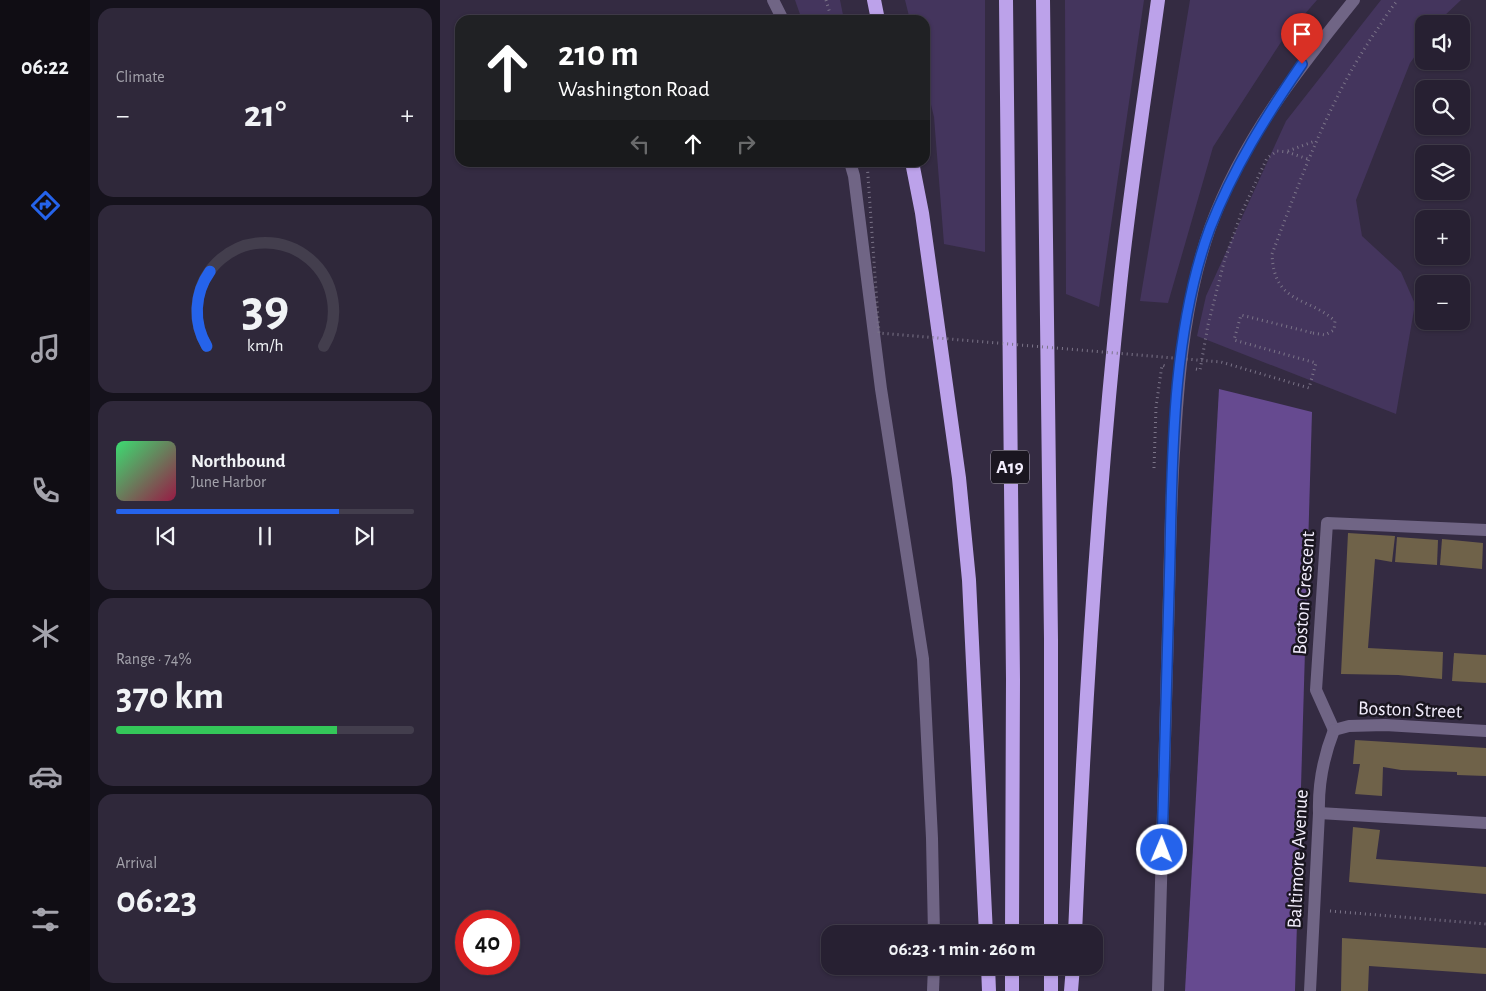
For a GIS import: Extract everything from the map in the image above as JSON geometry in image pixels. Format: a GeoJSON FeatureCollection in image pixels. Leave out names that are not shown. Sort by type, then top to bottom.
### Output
{"type":"FeatureCollection","features":[{"type":"Feature","properties":{"kind":"highway"},"geometry":{"type":"LineString","coordinates":[[874,0],[877,15]]}},
{"type":"Feature","properties":{"kind":"highway","name":"A19"},"geometry":{"type":"LineString","coordinates":[[1006,0],[1012,659],[1012,925]]}},
{"type":"Feature","properties":{"kind":"highway","name":"A19"},"geometry":{"type":"LineString","coordinates":[[1043,0],[1051,639],[1052,925]]}},
{"type":"Feature","properties":{"kind":"highway"},"geometry":{"type":"LineString","coordinates":[[1075,925],[1082,770],[1101,496],[1120,284],[1158,0]]}},
{"type":"Feature","properties":{"kind":"highway"},"geometry":{"type":"LineString","coordinates":[[913,167],[922,213],[959,478],[968,571],[986,925]]}},
{"type":"Feature","properties":{"kind":"highway"},"geometry":{"type":"LineString","coordinates":[[988,975],[989,991]]}},
{"type":"Feature","properties":{"kind":"highway"},"geometry":{"type":"LineString","coordinates":[[1012,975],[1012,991]]}},
{"type":"Feature","properties":{"kind":"highway"},"geometry":{"type":"LineString","coordinates":[[1051,975],[1051,991]]}},
{"type":"Feature","properties":{"kind":"highway"},"geometry":{"type":"LineString","coordinates":[[1071,991],[1072,975]]}},
{"type":"Feature","properties":{"kind":"street"},"geometry":{"type":"LineString","coordinates":[[773,0],[780,15]]}},
{"type":"Feature","properties":{"kind":"street"},"geometry":{"type":"LineString","coordinates":[[1158,991],[1171,498],[1180,367],[1188,313],[1198,267],[1210,229],[1224,195],[1246,151],[1268,114],[1302,64],[1354,0]]}},
{"type":"Feature","properties":{"kind":"street"},"geometry":{"type":"LineString","coordinates":[[851,167],[881,388],[923,659],[932,838],[934,925]]}},
{"type":"Feature","properties":{"kind":"street","name":"Boston Crescent"},"geometry":{"type":"LineString","coordinates":[[1334,730],[1316,690],[1327,523],[1486,530]]}},
{"type":"Feature","properties":{"kind":"street","name":"Boston Street"},"geometry":{"type":"LineString","coordinates":[[1334,730],[1349,726],[1385,725],[1486,732]]}},
{"type":"Feature","properties":{"kind":"street","name":"Baltimore Avenue"},"geometry":{"type":"LineString","coordinates":[[1310,991],[1319,813],[1318,789],[1326,752],[1334,730]]}},
{"type":"Feature","properties":{"kind":"street"},"geometry":{"type":"LineString","coordinates":[[1319,813],[1486,823]]}},
{"type":"Feature","properties":{"kind":"street"},"geometry":{"type":"LineString","coordinates":[[933,991],[934,975]]}},
{"type":"Feature","properties":{"kind":"path"},"geometry":{"type":"LineString","coordinates":[[826,0],[830,15]]}},
{"type":"Feature","properties":{"kind":"path"},"geometry":{"type":"LineString","coordinates":[[867,167],[880,333],[1221,362],[1309,388],[1316,363],[1234,340],[1241,315],[1312,333],[1325,335],[1334,330],[1335,321],[1328,315],[1296,300],[1284,290],[1277,279],[1272,254],[1308,159],[1344,84],[1366,47],[1398,0]]}},
{"type":"Feature","properties":{"kind":"path"},"geometry":{"type":"LineString","coordinates":[[1287,152],[1316,141]]}},
{"type":"Feature","properties":{"kind":"path"},"geometry":{"type":"LineString","coordinates":[[1200,370],[1208,325],[1224,262],[1241,214],[1267,158],[1277,151],[1287,152],[1308,159]]}},
{"type":"Feature","properties":{"kind":"path"},"geometry":{"type":"LineString","coordinates":[[1314,910],[1486,924]]}},
{"type":"Feature","properties":{"kind":"shaded area"},"geometry":{"type":"Polygon","coordinates":[[[795,0],[840,0],[843,15],[800,15],[795,0]]]}},
{"type":"Feature","properties":{"kind":"shaded area"},"geometry":{"type":"Polygon","coordinates":[[[905,0],[985,0],[985,252],[944,244],[934,117],[930,101],[930,15],[909,15],[905,0]]]}},
{"type":"Feature","properties":{"kind":"shaded area"},"geometry":{"type":"Polygon","coordinates":[[[1065,0],[1144,0],[1099,307],[1066,294],[1065,0]]]}},
{"type":"Feature","properties":{"kind":"shaded area"},"geometry":{"type":"Polygon","coordinates":[[[1190,0],[1317,0],[1283,39],[1213,147],[1168,303],[1140,301],[1190,0]]]}},
{"type":"Feature","properties":{"kind":"shaded area"},"geometry":{"type":"Polygon","coordinates":[[[1381,0],[1461,0],[1445,15],[1415,15],[1415,56],[1410,63],[1356,200],[1362,236],[1401,272],[1415,304],[1396,414],[1197,336],[1206,296],[1286,121],[1381,0]]]}},
{"type":"Feature","properties":{"kind":"shaded area"},"geometry":{"type":"Polygon","coordinates":[[[1219,389],[1312,412],[1295,991],[1185,991],[1219,389]]]}},
{"type":"Feature","properties":{"kind":"building"},"geometry":{"type":"Polygon","coordinates":[[[1348,533],[1395,536],[1392,562],[1375,559],[1368,648],[1443,652],[1442,679],[1398,675],[1341,674],[1348,533]]]}},
{"type":"Feature","properties":{"kind":"building"},"geometry":{"type":"Polygon","coordinates":[[[1397,537],[1438,540],[1437,565],[1395,562],[1397,537]]]}},
{"type":"Feature","properties":{"kind":"building"},"geometry":{"type":"Polygon","coordinates":[[[1442,539],[1483,543],[1482,569],[1440,565],[1442,539]]]}},
{"type":"Feature","properties":{"kind":"building"},"geometry":{"type":"Polygon","coordinates":[[[1454,653],[1486,655],[1486,683],[1452,681],[1454,653]]]}},
{"type":"Feature","properties":{"kind":"building"},"geometry":{"type":"Polygon","coordinates":[[[1355,740],[1486,748],[1486,776],[1457,775],[1457,772],[1401,770],[1383,767],[1382,796],[1355,794],[1360,764],[1353,764],[1355,740]]]}},
{"type":"Feature","properties":{"kind":"building"},"geometry":{"type":"Polygon","coordinates":[[[1353,827],[1380,830],[1376,859],[1486,867],[1486,894],[1349,882],[1353,827]]]}},
{"type":"Feature","properties":{"kind":"building"},"geometry":{"type":"Polygon","coordinates":[[[1342,938],[1486,948],[1486,974],[1369,966],[1368,991],[1341,991],[1342,938]]]}},
{"type":"Feature","properties":{"kind":"route"},"geometry":{"type":"LineString","coordinates":[[1162,850],[1171,498],[1180,367],[1188,313],[1198,267],[1210,229],[1224,195],[1246,151],[1268,114],[1302,64]]}}]}
